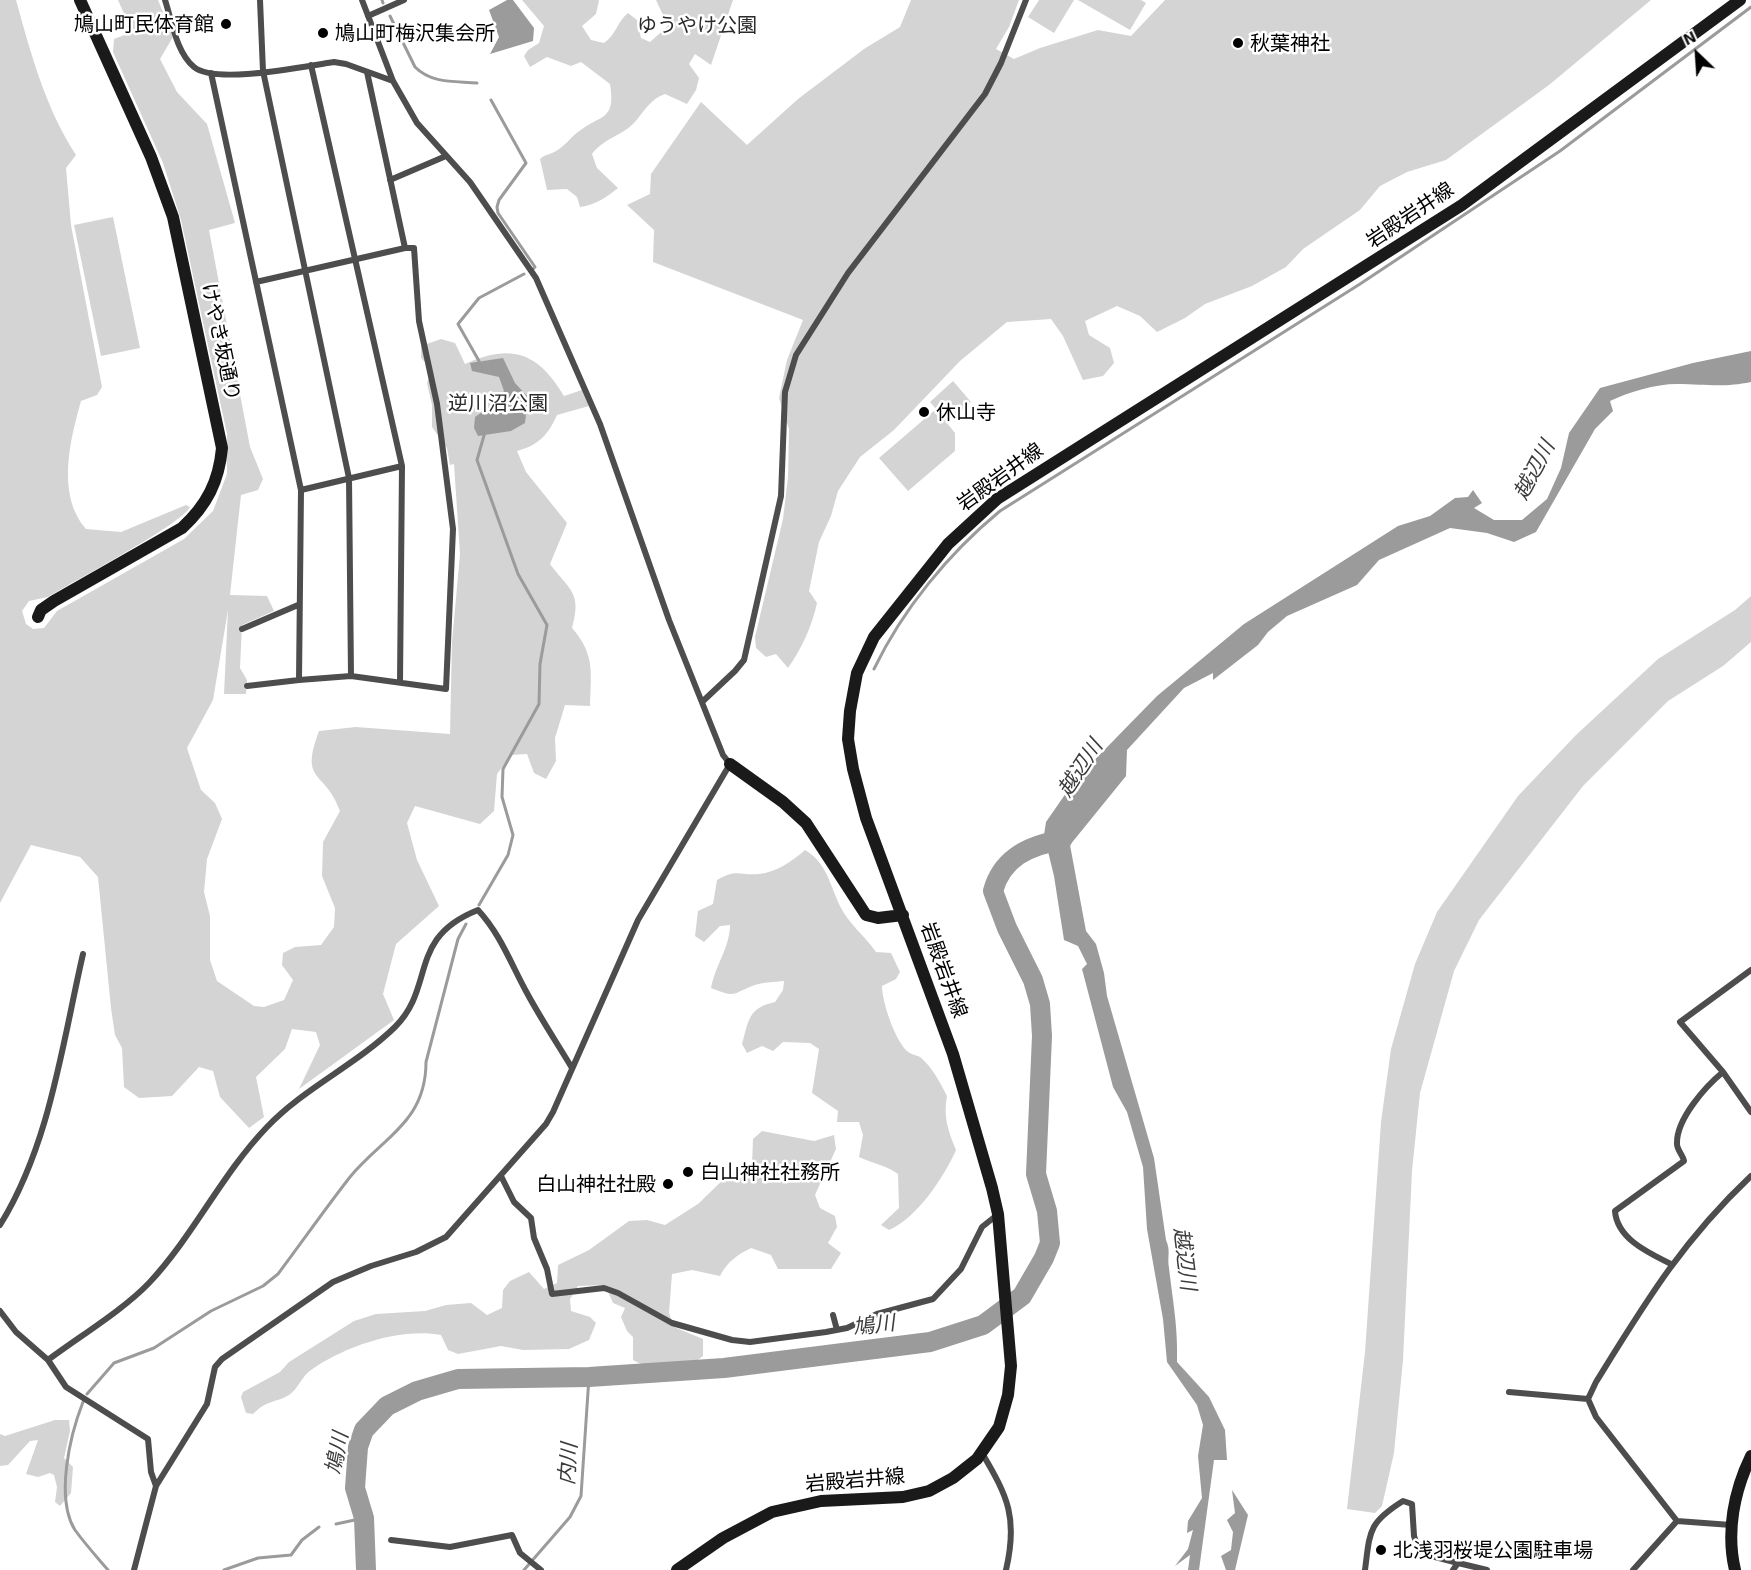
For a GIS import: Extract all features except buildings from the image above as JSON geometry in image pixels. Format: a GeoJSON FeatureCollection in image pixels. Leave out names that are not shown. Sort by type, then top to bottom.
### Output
{"type":"FeatureCollection","features":[{"type":"Feature","properties":{"kind":"main road","name":"けやき坂通り"},"geometry":{"type":"LineString","coordinates":[[38,617],[41,610],[54,601],[182,528],[198,513],[220,469],[222,448],[173,217],[151,157],[81,0]]}},
{"type":"Feature","properties":{"kind":"main road","name":"岩殿岩井線"},"geometry":{"type":"LineString","coordinates":[[677,1570],[723,1538],[772,1512],[821,1501],[903,1497],[929,1491],[965,1470],[982,1452],[999,1427],[1008,1395],[1011,1366],[998,1214],[953,1054],[866,818],[853,769],[848,740],[850,711],[857,673],[874,637],[948,544],[972,520],[1006,493],[1462,205],[1740,0]]}},
{"type":"Feature","properties":{"kind":"main road"},"geometry":{"type":"LineString","coordinates":[[730,764],[783,802],[806,823],[836,865],[866,915],[878,918],[903,915]]}},
{"type":"Feature","properties":{"kind":"main road"},"geometry":{"type":"LineString","coordinates":[[1735,1570],[1730,1550],[1732,1525],[1742,1475],[1751,1456]]}},
{"type":"Feature","properties":{"kind":"street"},"geometry":{"type":"LineString","coordinates":[[165,0],[187,58],[194,67],[211,73],[233,75],[340,63],[393,81]]}},
{"type":"Feature","properties":{"kind":"street"},"geometry":{"type":"LineString","coordinates":[[261,0],[262,71],[349,478],[351,676]]}},
{"type":"Feature","properties":{"kind":"street"},"geometry":{"type":"LineString","coordinates":[[134,1570],[156,1486],[207,1404],[215,1367],[222,1359],[333,1282],[432,1246],[456,1227],[546,1124],[638,920],[730,764],[723,755],[669,620],[600,424],[536,278],[488,207],[417,123],[393,81],[362,0]]}},
{"type":"Feature","properties":{"kind":"street"},"geometry":{"type":"LineString","coordinates":[[368,16],[404,0]]}},
{"type":"Feature","properties":{"kind":"street"},"geometry":{"type":"LineString","coordinates":[[702,702],[735,672],[744,660],[781,496],[785,392],[796,355],[848,273],[984,94],[1001,63],[1026,0]]}},
{"type":"Feature","properties":{"kind":"street"},"geometry":{"type":"LineString","coordinates":[[311,65],[402,466],[400,682]]}},
{"type":"Feature","properties":{"kind":"street"},"geometry":{"type":"LineString","coordinates":[[367,72],[405,248]]}},
{"type":"Feature","properties":{"kind":"street"},"geometry":{"type":"LineString","coordinates":[[211,73],[301,490],[299,680]]}},
{"type":"Feature","properties":{"kind":"street"},"geometry":{"type":"LineString","coordinates":[[390,180],[446,156]]}},
{"type":"Feature","properties":{"kind":"street"},"geometry":{"type":"LineString","coordinates":[[247,686],[351,676],[446,689],[453,529],[437,404],[422,340],[414,248],[405,248],[256,282]]}},
{"type":"Feature","properties":{"kind":"street"},"geometry":{"type":"LineString","coordinates":[[301,490],[402,466]]}},
{"type":"Feature","properties":{"kind":"street"},"geometry":{"type":"LineString","coordinates":[[242,629],[298,605]]}},
{"type":"Feature","properties":{"kind":"street"},"geometry":{"type":"LineString","coordinates":[[48,1360],[128,1302],[148,1284],[175,1253],[234,1167],[265,1129],[286,1108],[395,1027],[411,1004],[428,952],[436,938],[459,917],[478,910],[488,921],[508,951],[526,992],[572,1068]]}},
{"type":"Feature","properties":{"kind":"street"},"geometry":{"type":"LineString","coordinates":[[0,1225],[18,1197],[60,1067],[82,954]]}},
{"type":"Feature","properties":{"kind":"street"},"geometry":{"type":"LineString","coordinates":[[1751,970],[1680,1022],[1723,1072],[1751,1112]]}},
{"type":"Feature","properties":{"kind":"street"},"geometry":{"type":"LineString","coordinates":[[1671,1264],[1639,1248],[1628,1238],[1615,1211],[1684,1161],[1677,1144],[1687,1116],[1702,1091],[1723,1072]]}},
{"type":"Feature","properties":{"kind":"street"},"geometry":{"type":"LineString","coordinates":[[501,1176],[514,1202],[531,1218],[534,1238],[547,1269],[552,1293],[603,1288],[633,1301],[672,1323],[732,1340],[750,1342],[847,1328],[877,1314],[933,1299],[961,1269],[982,1227],[998,1214]]}},
{"type":"Feature","properties":{"kind":"street"},"geometry":{"type":"LineString","coordinates":[[1732,1525],[1677,1521],[1596,1417],[1588,1399],[1596,1382],[1671,1264],[1703,1223],[1751,1176]]}},
{"type":"Feature","properties":{"kind":"street"},"geometry":{"type":"LineString","coordinates":[[0,1311],[16,1332],[48,1360],[66,1387],[95,1404],[122,1425],[148,1438],[151,1472],[156,1486]]}},
{"type":"Feature","properties":{"kind":"street"},"geometry":{"type":"LineString","coordinates":[[833,1315],[837,1330]]}},
{"type":"Feature","properties":{"kind":"street"},"geometry":{"type":"LineString","coordinates":[[1509,1392],[1588,1399]]}},
{"type":"Feature","properties":{"kind":"street"},"geometry":{"type":"LineString","coordinates":[[982,1452],[1009,1502],[1013,1528],[1006,1570]]}},
{"type":"Feature","properties":{"kind":"street"},"geometry":{"type":"LineString","coordinates":[[1365,1570],[1370,1531],[1384,1513],[1403,1502],[1412,1504],[1413,1527],[1420,1553],[1487,1570]]}},
{"type":"Feature","properties":{"kind":"street"},"geometry":{"type":"LineString","coordinates":[[1633,1570],[1677,1521]]}},
{"type":"Feature","properties":{"kind":"street"},"geometry":{"type":"LineString","coordinates":[[391,1540],[450,1547],[512,1534],[520,1553],[541,1570]]}},
{"type":"Feature","properties":{"kind":"street"},"geometry":{"type":"LineString","coordinates":[[1453,1570],[1458,1563]]}},
{"type":"Feature","properties":{"kind":"green space","name":"逆川沼公園"},"geometry":{"type":"Polygon","coordinates":[[[0,0],[16,0],[47,99],[76,155],[66,168],[71,225],[102,387],[97,395],[81,401],[68,467],[71,500],[86,529],[121,532],[186,505],[190,507],[168,526],[125,553],[48,597],[29,601],[22,611],[26,624],[33,629],[44,628],[57,611],[184,539],[213,511],[227,474],[227,434],[181,220],[163,163],[113,52],[114,39],[132,32],[118,0],[158,0],[173,37],[160,59],[177,92],[207,124],[235,223],[209,230],[250,447],[263,479],[258,490],[241,495],[230,595],[267,596],[274,611],[242,625],[240,668],[247,680],[246,694],[224,694],[228,610],[213,700],[187,748],[201,790],[215,803],[222,819],[207,859],[204,892],[210,916],[210,960],[217,981],[254,1006],[264,1007],[284,1000],[293,980],[282,965],[283,953],[295,947],[321,945],[334,927],[335,908],[322,876],[323,842],[340,811],[328,788],[313,769],[312,760],[319,731],[356,727],[450,734],[452,642],[460,554],[454,464],[450,465],[447,448],[432,427],[432,405],[427,383],[432,369],[421,358],[421,346],[441,339],[455,343],[465,364],[496,354],[510,353],[522,356],[544,369],[564,396],[582,390],[589,406],[557,415],[542,438],[531,446],[517,451],[526,472],[567,523],[550,564],[575,599],[576,607],[572,628],[585,646],[588,655],[591,673],[590,706],[565,705],[555,738],[556,761],[546,779],[534,773],[527,754],[511,755],[497,774],[494,811],[480,824],[415,806],[407,823],[417,860],[439,906],[396,944],[383,994],[394,1020],[299,1089],[320,1045],[316,1032],[292,1029],[285,1049],[256,1077],[264,1117],[249,1128],[220,1097],[213,1071],[199,1067],[172,1096],[139,1098],[124,1087],[122,1048],[115,1035],[111,1008],[98,877],[80,857],[31,845],[0,903],[0,0]]]}},
{"type":"Feature","properties":{"kind":"green space","name":"ゆうやけ公園"},"geometry":{"type":"Polygon","coordinates":[[[522,0],[599,0],[596,14],[582,26],[591,40],[604,43],[628,13],[637,20],[641,38],[650,42],[668,26],[656,0],[733,0],[711,65],[695,54],[689,64],[699,78],[696,90],[687,104],[665,94],[660,96],[651,102],[634,123],[601,145],[592,154],[597,168],[618,188],[591,204],[580,207],[577,197],[567,189],[547,190],[540,159],[559,149],[578,132],[609,111],[610,84],[581,62],[571,66],[547,57],[530,67],[524,56],[528,50],[539,43],[544,26],[522,0]]]}},
{"type":"Feature","properties":{"kind":"green space"},"geometry":{"type":"Polygon","coordinates":[[[911,0],[1019,0],[1009,27],[996,49],[1014,59],[1040,48],[1098,30],[1131,36],[1165,0],[1651,0],[1549,85],[1446,160],[1407,172],[1380,186],[1360,210],[1303,249],[1286,267],[1252,286],[1205,304],[1185,318],[1157,332],[1140,316],[1117,306],[1085,321],[1089,335],[1110,348],[1114,363],[1103,376],[1083,380],[1063,336],[1051,319],[1007,322],[960,361],[894,430],[860,457],[838,491],[831,516],[819,542],[809,591],[817,603],[815,612],[806,637],[788,668],[776,654],[766,657],[756,648],[755,637],[783,519],[788,477],[789,429],[779,398],[787,360],[803,320],[653,262],[654,230],[627,205],[650,194],[651,174],[701,102],[747,145],[798,99],[864,49],[900,27],[911,0]]]}},
{"type":"Feature","properties":{"kind":"green space"},"geometry":{"type":"Polygon","coordinates":[[[1039,0],[1074,0],[1054,33],[1028,17],[1039,0]]]}},
{"type":"Feature","properties":{"kind":"green space"},"geometry":{"type":"Polygon","coordinates":[[[1078,0],[1141,0],[1146,3],[1130,30],[1078,0]]]}},
{"type":"Feature","properties":{"kind":"green space"},"geometry":{"type":"Polygon","coordinates":[[[113,217],[140,348],[101,356],[74,225],[113,217]]]}},
{"type":"Feature","properties":{"kind":"green space"},"geometry":{"type":"Polygon","coordinates":[[[953,381],[971,402],[947,423],[955,433],[955,451],[908,491],[879,458],[936,409],[930,402],[953,381]]]}},
{"type":"Feature","properties":{"kind":"green space"},"geometry":{"type":"Polygon","coordinates":[[[1751,596],[1751,642],[1723,666],[1668,701],[1583,786],[1479,920],[1454,971],[1420,1093],[1412,1171],[1403,1360],[1394,1453],[1382,1506],[1375,1513],[1347,1509],[1365,1352],[1381,1122],[1391,1049],[1415,964],[1437,912],[1518,796],[1576,735],[1658,659],[1735,610],[1751,596]]]}},
{"type":"Feature","properties":{"kind":"green space"},"geometry":{"type":"Polygon","coordinates":[[[805,850],[820,863],[841,907],[853,925],[876,952],[891,953],[900,972],[896,979],[882,986],[890,1020],[902,1046],[928,1065],[947,1096],[947,1123],[956,1150],[929,1196],[910,1216],[889,1230],[881,1225],[899,1208],[898,1174],[859,1157],[863,1135],[859,1122],[837,1122],[838,1111],[812,1093],[819,1049],[810,1043],[783,1042],[773,1051],[762,1046],[747,1053],[742,1044],[751,1016],[759,1008],[775,1002],[783,990],[784,981],[758,984],[734,994],[711,988],[728,941],[730,925],[720,926],[704,942],[695,936],[698,911],[713,904],[717,880],[734,873],[759,874],[778,869],[805,850]]]}},
{"type":"Feature","properties":{"kind":"green space"},"geometry":{"type":"Polygon","coordinates":[[[762,1131],[814,1141],[834,1135],[836,1149],[815,1195],[820,1208],[835,1216],[837,1227],[828,1243],[841,1253],[831,1269],[778,1269],[771,1255],[751,1248],[733,1259],[720,1276],[692,1270],[672,1274],[669,1313],[674,1327],[703,1339],[703,1356],[696,1361],[679,1366],[659,1367],[633,1360],[633,1337],[627,1331],[621,1317],[625,1308],[613,1303],[605,1285],[578,1286],[570,1299],[571,1311],[590,1317],[596,1323],[589,1340],[569,1349],[523,1350],[501,1346],[458,1354],[448,1350],[441,1335],[425,1333],[390,1336],[355,1347],[324,1362],[308,1373],[289,1395],[263,1406],[253,1414],[246,1413],[241,1397],[243,1392],[280,1372],[289,1362],[354,1321],[376,1314],[425,1311],[446,1305],[471,1303],[487,1315],[502,1308],[503,1290],[510,1281],[529,1272],[544,1289],[557,1283],[558,1265],[589,1250],[629,1221],[647,1220],[665,1225],[698,1204],[728,1175],[752,1165],[753,1139],[762,1131]]]}},
{"type":"Feature","properties":{"kind":"green space"},"geometry":{"type":"Polygon","coordinates":[[[55,1420],[69,1420],[70,1431],[64,1458],[73,1467],[71,1493],[60,1506],[55,1502],[57,1487],[54,1475],[50,1473],[38,1477],[26,1474],[38,1440],[30,1441],[8,1465],[0,1466],[0,1434],[5,1436],[55,1420]]]}},
{"type":"Feature","properties":{"kind":"shaded area"},"geometry":{"type":"Polygon","coordinates":[[[507,0],[513,0],[534,28],[533,41],[490,54],[499,37],[489,10],[507,0]]]}},
{"type":"Feature","properties":{"kind":"shaded area"},"geometry":{"type":"Polygon","coordinates":[[[1751,351],[1751,382],[1722,385],[1660,385],[1610,401],[1613,411],[1595,429],[1536,532],[1514,542],[1487,533],[1450,528],[1379,560],[1357,585],[1287,616],[1268,632],[1258,645],[1213,680],[1213,673],[1184,688],[1127,750],[1126,776],[1070,845],[1086,931],[1096,944],[1104,973],[1107,996],[1154,1158],[1168,1247],[1176,1326],[1177,1362],[1209,1397],[1225,1430],[1227,1460],[1214,1460],[1199,1570],[1188,1570],[1190,1555],[1175,1566],[1188,1549],[1193,1530],[1187,1533],[1188,1521],[1202,1498],[1198,1456],[1203,1425],[1197,1405],[1167,1362],[1163,1319],[1147,1229],[1143,1167],[1127,1112],[1113,1087],[1082,969],[1087,964],[1078,946],[1064,940],[1054,876],[1044,835],[1046,822],[1075,780],[1157,696],[1244,624],[1398,526],[1430,516],[1455,498],[1468,497],[1473,490],[1482,503],[1474,508],[1494,520],[1522,520],[1547,499],[1561,468],[1569,433],[1600,388],[1693,363],[1751,351]]]}},
{"type":"Feature","properties":{"kind":"shaded area"},"geometry":{"type":"Polygon","coordinates":[[[503,358],[515,383],[528,397],[525,423],[511,431],[478,436],[474,428],[475,417],[492,405],[504,391],[499,377],[472,371],[470,363],[503,358]]]}},
{"type":"Feature","properties":{"kind":"shaded area"},"geometry":{"type":"Polygon","coordinates":[[[1232,1490],[1248,1515],[1235,1570],[1226,1570],[1221,1556],[1231,1550],[1233,1532],[1227,1520],[1235,1513],[1232,1490]]]}},
{"type":"Feature","properties":{"kind":"waterway"},"geometry":{"type":"LineString","coordinates":[[874,669],[899,625],[928,584],[962,545],[1000,511],[1360,284],[1560,151],[1751,7]]}},
{"type":"Feature","properties":{"kind":"waterway"},"geometry":{"type":"LineString","coordinates":[[390,16],[415,67],[436,79],[477,83]]}},
{"type":"Feature","properties":{"kind":"waterway"},"geometry":{"type":"LineString","coordinates":[[491,100],[526,163],[499,200],[498,213],[535,267],[533,269]]}},
{"type":"Feature","properties":{"kind":"waterway"},"geometry":{"type":"LineString","coordinates":[[479,361],[458,324],[479,298],[524,274]]}},
{"type":"Feature","properties":{"kind":"waterway"},"geometry":{"type":"LineString","coordinates":[[479,905],[508,855],[513,835],[502,797],[503,769],[539,704],[540,664],[547,625],[518,574],[477,460],[485,432]]}},
{"type":"Feature","properties":{"kind":"waterway","name":"鳩川"},"geometry":{"type":"LineString","coordinates":[[366,1570],[364,1518],[355,1488],[358,1447],[364,1430],[387,1406],[417,1391],[458,1379],[589,1377],[724,1368],[930,1342],[983,1325],[1022,1296],[1050,1243],[1047,1211],[1036,1174],[1042,1036],[1040,1004],[1033,980],[1007,928],[993,891],[1003,870],[1018,855],[1039,845],[1062,840]]}},
{"type":"Feature","properties":{"kind":"waterway"},"geometry":{"type":"LineString","coordinates":[[87,1394],[114,1363],[154,1348],[211,1311],[263,1286],[278,1274],[350,1177],[411,1114],[419,1100],[424,1083],[426,1062],[458,939],[466,924]]}},
{"type":"Feature","properties":{"kind":"waterway","name":"内川"},"geometry":{"type":"LineString","coordinates":[[524,1570],[570,1517],[581,1496],[589,1377]]}},
{"type":"Feature","properties":{"kind":"waterway"},"geometry":{"type":"LineString","coordinates":[[83,1402],[69,1449],[65,1484],[66,1501],[69,1517],[75,1530],[108,1570]]}},
{"type":"Feature","properties":{"kind":"waterway"},"geometry":{"type":"LineString","coordinates":[[336,1524],[364,1518]]}},
{"type":"Feature","properties":{"kind":"waterway"},"geometry":{"type":"LineString","coordinates":[[224,1570],[258,1558],[291,1555],[302,1540],[319,1527]]}},
{"type":"Feature","properties":{"kind":"place","name":"鳩山町民体育館"},"geometry":{"type":"Point","coordinates":[226,24]}},
{"type":"Feature","properties":{"kind":"place","name":"鳩山町梅沢集会所"},"geometry":{"type":"Point","coordinates":[323,33]}},
{"type":"Feature","properties":{"kind":"place","name":"秋葉神社"},"geometry":{"type":"Point","coordinates":[1238,43]}},
{"type":"Feature","properties":{"kind":"place","name":"休山寺"},"geometry":{"type":"Point","coordinates":[924,412]}},
{"type":"Feature","properties":{"kind":"place","name":"白山神社社務所"},"geometry":{"type":"Point","coordinates":[688,1172]}},
{"type":"Feature","properties":{"kind":"place","name":"白山神社社殿"},"geometry":{"type":"Point","coordinates":[668,1184]}},
{"type":"Feature","properties":{"kind":"place","name":"北浅羽桜堤公園駐車場"},"geometry":{"type":"Point","coordinates":[1381,1550]}},
{"type":"Feature","properties":{"kind":"water label","name":"越辺川"},"geometry":{"type":"Point","coordinates":[1534,470]}},
{"type":"Feature","properties":{"kind":"water label","name":"越辺川"},"geometry":{"type":"Point","coordinates":[1080,768]}},
{"type":"Feature","properties":{"kind":"water label","name":"越辺川"},"geometry":{"type":"Point","coordinates":[1185,1259]}}]}
